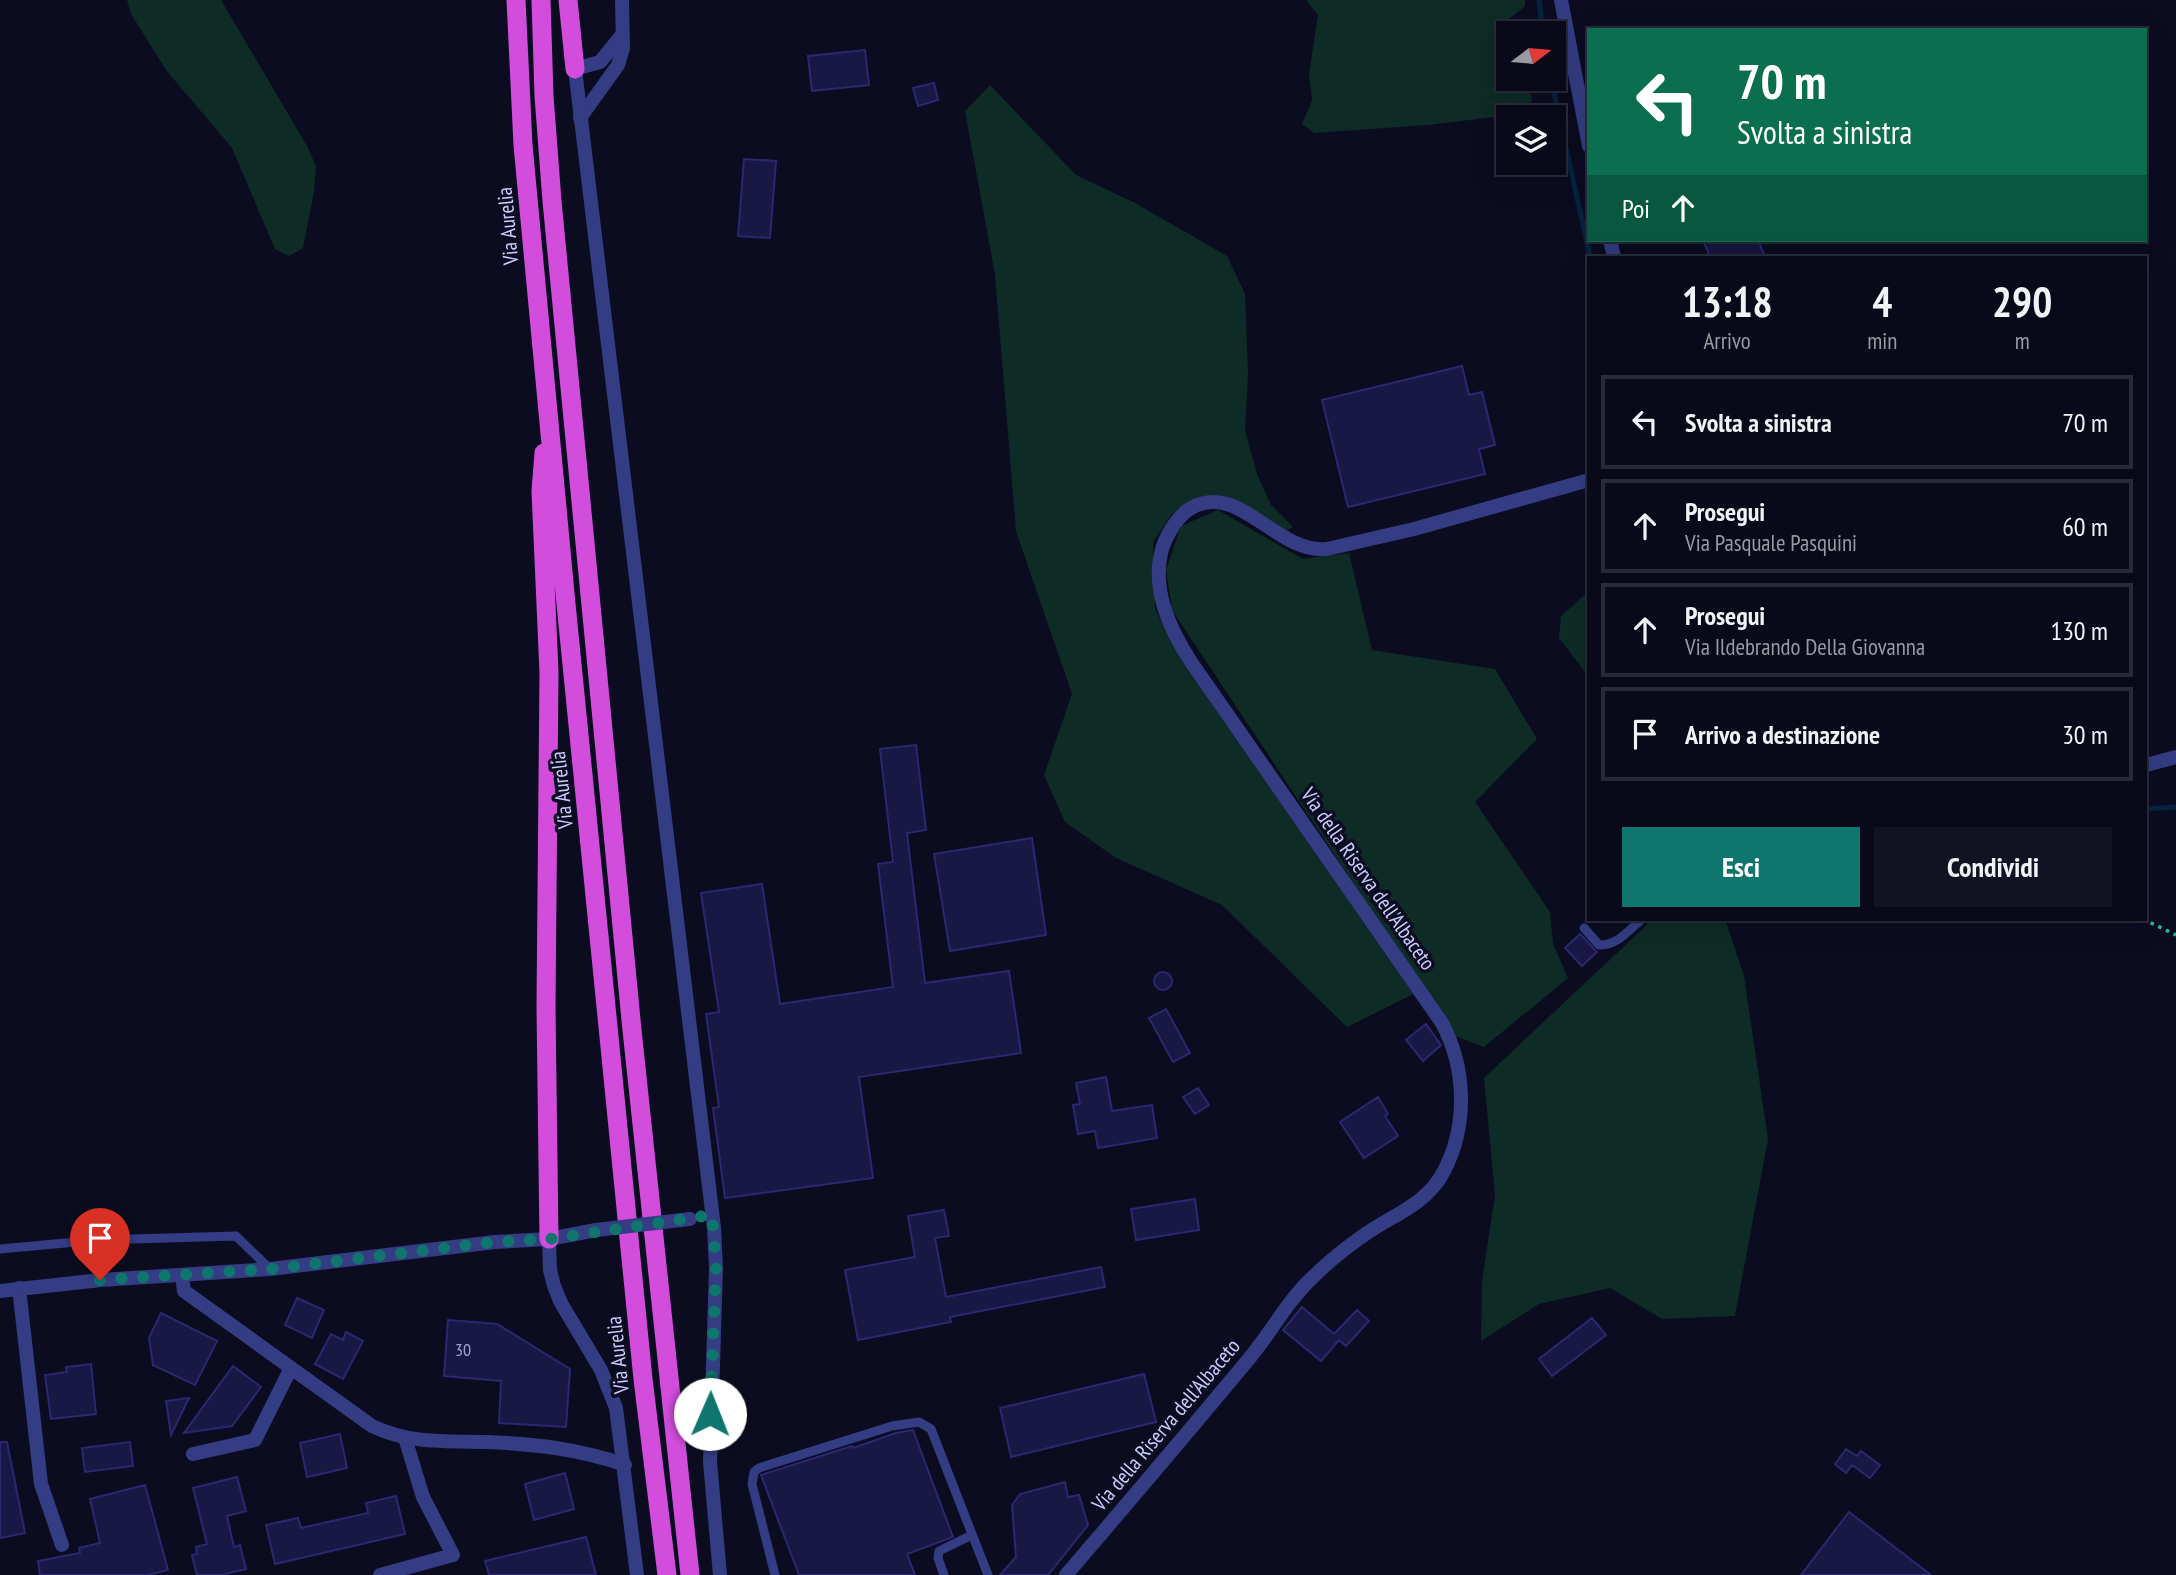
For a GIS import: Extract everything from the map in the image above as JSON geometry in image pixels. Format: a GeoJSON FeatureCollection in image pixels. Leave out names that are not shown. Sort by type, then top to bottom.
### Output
{"type":"FeatureCollection","features":[{"type":"Feature","properties":{"kind":"highway","name":"Via Aurelia"},"geometry":{"type":"LineString","coordinates":[[516,0],[521,112],[549,421],[641,1365],[667,1575]]}},
{"type":"Feature","properties":{"kind":"highway"},"geometry":{"type":"LineString","coordinates":[[541,0],[544,96],[552,201],[630,1003],[690,1575]]}},
{"type":"Feature","properties":{"kind":"highway"},"geometry":{"type":"LineString","coordinates":[[568,0],[575,69]]}},
{"type":"Feature","properties":{"kind":"highway"},"geometry":{"type":"LineString","coordinates":[[549,421],[541,469],[549,672],[546,1007],[549,1239]]}},
{"type":"Feature","properties":{"kind":"street"},"geometry":{"type":"LineString","coordinates":[[580,118],[616,69],[622,54],[622,0]]}},
{"type":"Feature","properties":{"kind":"street"},"geometry":{"type":"LineString","coordinates":[[1561,0],[1587,136]]}},
{"type":"Feature","properties":{"kind":"street"},"geometry":{"type":"LineString","coordinates":[[622,34],[600,62],[575,69],[712,1215],[716,1268],[710,1462],[720,1575]]}},
{"type":"Feature","properties":{"kind":"street","name":"Via della Riserva dell'Albaceto"},"geometry":{"type":"LineString","coordinates":[[1066,1575],[1259,1348],[1307,1283],[1369,1232],[1419,1202],[1436,1185],[1451,1157],[1460,1119],[1458,1066],[1442,1023],[1177,640],[1160,592],[1159,561],[1164,545],[1174,526],[1187,511],[1213,501],[1234,506],[1293,544],[1317,550],[1414,529],[1587,481]]}},
{"type":"Feature","properties":{"kind":"street"},"geometry":{"type":"LineString","coordinates":[[2147,765],[2176,757]]}},
{"type":"Feature","properties":{"kind":"street"},"geometry":{"type":"LineString","coordinates":[[0,1291],[100,1280],[270,1269],[495,1242],[549,1239],[712,1215]]}},
{"type":"Feature","properties":{"kind":"street","name":"Via Aurelia"},"geometry":{"type":"LineString","coordinates":[[549,1239],[550,1270],[554,1286],[561,1303],[601,1370],[616,1408],[637,1575]]}},
{"type":"Feature","properties":{"kind":"street"},"geometry":{"type":"LineString","coordinates":[[181,1276],[184,1291],[372,1426],[405,1438],[567,1448],[625,1465]]}},
{"type":"Feature","properties":{"kind":"street"},"geometry":{"type":"LineString","coordinates":[[19,1288],[41,1484],[62,1545]]}},
{"type":"Feature","properties":{"kind":"street"},"geometry":{"type":"LineString","coordinates":[[193,1454],[255,1440],[291,1368]]}},
{"type":"Feature","properties":{"kind":"street"},"geometry":{"type":"LineString","coordinates":[[380,1575],[453,1555],[423,1497],[405,1438]]}},
{"type":"Feature","properties":{"kind":"lane"},"geometry":{"type":"LineString","coordinates":[[1584,928],[1599,945],[1607,946],[1615,943],[1640,921]]}},
{"type":"Feature","properties":{"kind":"lane"},"geometry":{"type":"LineString","coordinates":[[0,1250],[98,1240],[236,1236],[270,1269]]}},
{"type":"Feature","properties":{"kind":"lane"},"geometry":{"type":"LineString","coordinates":[[775,1575],[752,1484],[754,1472],[759,1468],[892,1426],[919,1422],[931,1429],[988,1575]]}},
{"type":"Feature","properties":{"kind":"lane"},"geometry":{"type":"LineString","coordinates":[[944,1575],[938,1558],[939,1551],[972,1535]]}},
{"type":"Feature","properties":{"kind":"path"},"geometry":{"type":"LineString","coordinates":[[2147,921],[2176,935]]}},
{"type":"Feature","properties":{"kind":"green space"},"geometry":{"type":"Polygon","coordinates":[[[127,0],[221,0],[307,146],[316,166],[303,248],[289,256],[275,249],[232,148],[166,70],[131,14],[127,0]]]}},
{"type":"Feature","properties":{"kind":"green space"},"geometry":{"type":"Polygon","coordinates":[[[1306,0],[1525,0],[1525,6],[1510,21],[1496,21],[1496,91],[1531,91],[1532,101],[1528,105],[1496,105],[1496,117],[1314,133],[1302,124],[1312,100],[1309,74],[1318,15],[1306,0]]]}},
{"type":"Feature","properties":{"kind":"green space"},"geometry":{"type":"Polygon","coordinates":[[[990,85],[1076,175],[1135,203],[1227,256],[1245,294],[1248,373],[1245,430],[1257,474],[1271,505],[1293,527],[1285,532],[1212,497],[1192,500],[1172,514],[1153,542],[1155,609],[1183,663],[1413,994],[1347,1027],[1222,905],[1116,858],[1065,822],[1044,775],[1072,694],[1016,531],[995,275],[965,111],[990,85]]]}},
{"type":"Feature","properties":{"kind":"green space"},"geometry":{"type":"Polygon","coordinates":[[[1218,510],[1303,559],[1349,553],[1372,650],[1495,669],[1537,739],[1475,802],[1550,912],[1553,944],[1568,978],[1484,1047],[1455,1036],[1172,610],[1166,570],[1181,526],[1218,510]]]}},
{"type":"Feature","properties":{"kind":"green space"},"geometry":{"type":"Polygon","coordinates":[[[1587,593],[1587,674],[1559,638],[1561,616],[1587,593]]]}},
{"type":"Feature","properties":{"kind":"green space"},"geometry":{"type":"Polygon","coordinates":[[[1651,921],[1726,921],[1744,976],[1768,1139],[1735,1316],[1662,1319],[1610,1288],[1539,1304],[1481,1341],[1482,1282],[1495,1195],[1484,1078],[1651,921]]]}},
{"type":"Feature","properties":{"kind":"building"},"geometry":{"type":"Polygon","coordinates":[[[865,50],[869,85],[812,91],[808,56],[865,50]]]}},
{"type":"Feature","properties":{"kind":"building"},"geometry":{"type":"Polygon","coordinates":[[[934,83],[938,100],[918,106],[913,88],[934,83]]]}},
{"type":"Feature","properties":{"kind":"building"},"geometry":{"type":"Polygon","coordinates":[[[744,159],[776,161],[770,238],[738,236],[744,159]]]}},
{"type":"Feature","properties":{"kind":"building"},"geometry":{"type":"Polygon","coordinates":[[[1704,242],[1759,242],[1765,256],[1710,256],[1704,242]]]}},
{"type":"Feature","properties":{"kind":"building"},"geometry":{"type":"Polygon","coordinates":[[[1462,366],[1469,395],[1482,392],[1495,445],[1479,449],[1485,474],[1348,507],[1322,400],[1462,366]]]}},
{"type":"Feature","properties":{"kind":"building"},"geometry":{"type":"Polygon","coordinates":[[[916,745],[926,830],[907,833],[925,983],[1009,971],[1021,1053],[859,1077],[873,1178],[725,1198],[713,1108],[719,1107],[706,1014],[719,1012],[701,893],[762,884],[780,1004],[893,987],[878,864],[893,862],[880,749],[916,745]]]}},
{"type":"Feature","properties":{"kind":"building"},"geometry":{"type":"Polygon","coordinates":[[[1032,838],[1046,935],[950,951],[934,854],[1032,838]]]}},
{"type":"Feature","properties":{"kind":"building"},"geometry":{"type":"Polygon","coordinates":[[[1580,934],[1597,952],[1582,966],[1565,948],[1580,934]]]}},
{"type":"Feature","properties":{"kind":"building"},"geometry":{"type":"Polygon","coordinates":[[[1159,972],[1167,972],[1172,981],[1170,988],[1159,990],[1154,985],[1154,977],[1159,972]]]}},
{"type":"Feature","properties":{"kind":"building"},"geometry":{"type":"Polygon","coordinates":[[[1166,1009],[1190,1053],[1173,1062],[1149,1018],[1166,1009]]]}},
{"type":"Feature","properties":{"kind":"building"},"geometry":{"type":"Polygon","coordinates":[[[1426,1024],[1441,1045],[1423,1061],[1406,1040],[1426,1024]]]}},
{"type":"Feature","properties":{"kind":"building"},"geometry":{"type":"Polygon","coordinates":[[[1106,1077],[1112,1111],[1152,1105],[1157,1138],[1098,1148],[1095,1131],[1078,1134],[1073,1105],[1080,1104],[1076,1083],[1106,1077]]]}},
{"type":"Feature","properties":{"kind":"building"},"geometry":{"type":"Polygon","coordinates":[[[1198,1088],[1209,1105],[1195,1114],[1183,1097],[1198,1088]]]}},
{"type":"Feature","properties":{"kind":"building"},"geometry":{"type":"Polygon","coordinates":[[[1378,1097],[1388,1114],[1385,1116],[1398,1136],[1364,1158],[1340,1122],[1378,1097]]]}},
{"type":"Feature","properties":{"kind":"building"},"geometry":{"type":"Polygon","coordinates":[[[1195,1199],[1199,1230],[1136,1240],[1131,1209],[1195,1199]]]}},
{"type":"Feature","properties":{"kind":"building"},"geometry":{"type":"Polygon","coordinates":[[[944,1210],[949,1236],[935,1238],[946,1297],[1101,1267],[1105,1287],[950,1317],[951,1322],[858,1340],[845,1270],[915,1257],[908,1216],[944,1210]]]}},
{"type":"Feature","properties":{"kind":"building"},"geometry":{"type":"Polygon","coordinates":[[[297,1298],[324,1310],[312,1338],[285,1325],[297,1298]]]}},
{"type":"Feature","properties":{"kind":"building"},"geometry":{"type":"Polygon","coordinates":[[[1302,1307],[1334,1334],[1357,1310],[1369,1321],[1346,1346],[1339,1340],[1321,1361],[1283,1330],[1302,1307]]]}},
{"type":"Feature","properties":{"kind":"building"},"geometry":{"type":"Polygon","coordinates":[[[161,1313],[217,1341],[195,1385],[153,1365],[149,1338],[161,1313]]]}},
{"type":"Feature","properties":{"kind":"building"},"geometry":{"type":"Polygon","coordinates":[[[1592,1318],[1606,1335],[1552,1376],[1539,1359],[1592,1318]]]}},
{"type":"Feature","properties":{"kind":"building"},"geometry":{"type":"Polygon","coordinates":[[[448,1320],[497,1324],[570,1369],[566,1427],[499,1423],[501,1381],[444,1376],[448,1320]]]}},
{"type":"Feature","properties":{"kind":"building"},"geometry":{"type":"Polygon","coordinates":[[[346,1332],[363,1341],[343,1379],[315,1364],[331,1334],[343,1340],[346,1332]]]}},
{"type":"Feature","properties":{"kind":"building"},"geometry":{"type":"Polygon","coordinates":[[[91,1364],[96,1414],[51,1419],[45,1375],[67,1372],[66,1367],[91,1364]]]}},
{"type":"Feature","properties":{"kind":"building"},"geometry":{"type":"Polygon","coordinates":[[[233,1366],[261,1387],[232,1426],[184,1433],[233,1366]]]}},
{"type":"Feature","properties":{"kind":"building"},"geometry":{"type":"Polygon","coordinates":[[[1144,1374],[1156,1422],[1011,1457],[1000,1408],[1144,1374]]]}},
{"type":"Feature","properties":{"kind":"building"},"geometry":{"type":"Polygon","coordinates":[[[189,1398],[171,1435],[166,1401],[189,1398]]]}},
{"type":"Feature","properties":{"kind":"building"},"geometry":{"type":"Polygon","coordinates":[[[913,1430],[953,1537],[907,1554],[915,1575],[799,1575],[761,1475],[913,1430]]]}},
{"type":"Feature","properties":{"kind":"building"},"geometry":{"type":"Polygon","coordinates":[[[340,1434],[347,1468],[307,1477],[300,1443],[340,1434]]]}},
{"type":"Feature","properties":{"kind":"building"},"geometry":{"type":"Polygon","coordinates":[[[0,1442],[7,1442],[25,1533],[0,1538],[0,1442]]]}},
{"type":"Feature","properties":{"kind":"building"},"geometry":{"type":"Polygon","coordinates":[[[130,1442],[133,1466],[85,1472],[82,1448],[130,1442]]]}},
{"type":"Feature","properties":{"kind":"building"},"geometry":{"type":"Polygon","coordinates":[[[1846,1449],[1857,1456],[1861,1451],[1880,1465],[1870,1478],[1852,1465],[1846,1473],[1835,1464],[1846,1449]]]}},
{"type":"Feature","properties":{"kind":"building"},"geometry":{"type":"Polygon","coordinates":[[[565,1473],[574,1509],[534,1520],[525,1484],[565,1473]]]}},
{"type":"Feature","properties":{"kind":"building"},"geometry":{"type":"Polygon","coordinates":[[[237,1477],[246,1511],[227,1516],[234,1547],[240,1545],[246,1569],[221,1575],[197,1575],[192,1555],[197,1554],[196,1547],[207,1544],[193,1488],[237,1477]]]}},
{"type":"Feature","properties":{"kind":"building"},"geometry":{"type":"Polygon","coordinates":[[[1065,1482],[1068,1497],[1079,1495],[1088,1525],[1048,1575],[1000,1575],[1016,1557],[1012,1505],[1020,1494],[1065,1482]]]}},
{"type":"Feature","properties":{"kind":"building"},"geometry":{"type":"Polygon","coordinates":[[[145,1485],[168,1570],[148,1575],[40,1575],[38,1561],[80,1553],[79,1548],[100,1543],[90,1499],[145,1485]]]}},
{"type":"Feature","properties":{"kind":"building"},"geometry":{"type":"Polygon","coordinates":[[[396,1496],[405,1534],[275,1564],[266,1525],[298,1518],[301,1528],[368,1513],[366,1503],[396,1496]]]}},
{"type":"Feature","properties":{"kind":"building"},"geometry":{"type":"Polygon","coordinates":[[[1849,1512],[1931,1575],[1801,1575],[1849,1512]]]}},
{"type":"Feature","properties":{"kind":"building"},"geometry":{"type":"Polygon","coordinates":[[[586,1537],[596,1575],[489,1575],[485,1561],[586,1537]]]}},
{"type":"Feature","properties":{"kind":"waterway"},"geometry":{"type":"LineString","coordinates":[[1539,0],[1542,21]]}},
{"type":"Feature","properties":{"kind":"waterway"},"geometry":{"type":"LineString","coordinates":[[1554,91],[1590,256]]}},
{"type":"Feature","properties":{"kind":"waterway"},"geometry":{"type":"LineString","coordinates":[[2147,809],[2176,807]]}},
{"type":"Feature","properties":{"kind":"route"},"geometry":{"type":"LineString","coordinates":[[100,1280],[270,1269],[495,1242],[549,1239],[712,1215],[716,1268],[710,1414]]}}]}
